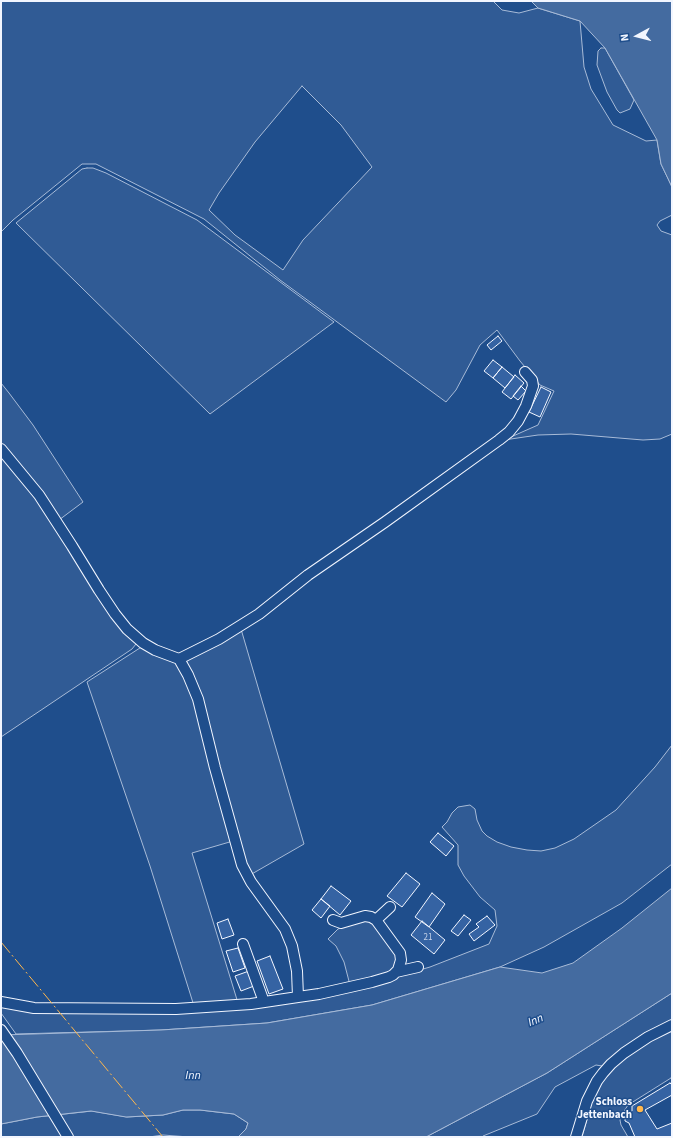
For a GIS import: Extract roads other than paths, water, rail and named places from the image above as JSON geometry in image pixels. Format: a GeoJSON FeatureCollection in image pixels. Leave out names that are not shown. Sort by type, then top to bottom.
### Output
{"type":"FeatureCollection","features":[{"type":"Feature","properties":{"kind":"street"},"geometry":{"type":"LineString","coordinates":[[179,659],[219,639],[259,614],[308,575],[386,522],[509,432],[518,421],[526,406],[533,386],[532,380],[525,372]]}},
{"type":"Feature","properties":{"kind":"street"},"geometry":{"type":"LineString","coordinates":[[1,449],[39,495],[99,590],[127,629],[149,647],[179,659],[188,675],[198,699],[219,783],[242,865],[251,882],[284,929],[292,946],[297,971],[298,997]]}},
{"type":"Feature","properties":{"kind":"street"},"geometry":{"type":"LineString","coordinates":[[376,920],[390,907]]}},
{"type":"Feature","properties":{"kind":"street"},"geometry":{"type":"LineString","coordinates":[[1,1002],[34,1008],[210,1008],[251,1004],[326,993],[389,977],[396,972],[401,964],[400,953],[376,920],[365,916],[341,923],[333,920]]}},
{"type":"Feature","properties":{"kind":"street"},"geometry":{"type":"LineString","coordinates":[[243,944],[264,1002]]}},
{"type":"Feature","properties":{"kind":"street"},"geometry":{"type":"LineString","coordinates":[[396,972],[418,967]]}},
{"type":"Feature","properties":{"kind":"street"},"geometry":{"type":"LineString","coordinates":[[576,1137],[587,1101],[597,1081],[603,1073],[624,1053],[648,1037],[672,1025]]}},
{"type":"Feature","properties":{"kind":"street"},"geometry":{"type":"LineString","coordinates":[[1,1030],[17,1053],[68,1137]]}},
{"type":"Feature","properties":{"kind":"water"},"geometry":{"type":"Polygon","coordinates":[[[531,1],[672,1],[672,187],[661,164],[657,140],[605,48],[580,21],[538,8],[531,1]]]}},
{"type":"Feature","properties":{"kind":"water","name":"Inn"},"geometry":{"type":"Polygon","coordinates":[[[672,888],[672,993],[547,1073],[426,1137],[238,1137],[246,1129],[248,1123],[234,1114],[200,1110],[183,1110],[163,1115],[126,1117],[91,1111],[37,1117],[1,1124],[1,1035],[161,1030],[267,1023],[372,1005],[500,967],[542,973],[573,963],[622,928],[672,888]]]}},
{"type":"Feature","properties":{"kind":"place","name":"Schloss Jettenbach"},"geometry":{"type":"Point","coordinates":[640,1109]}}]}
